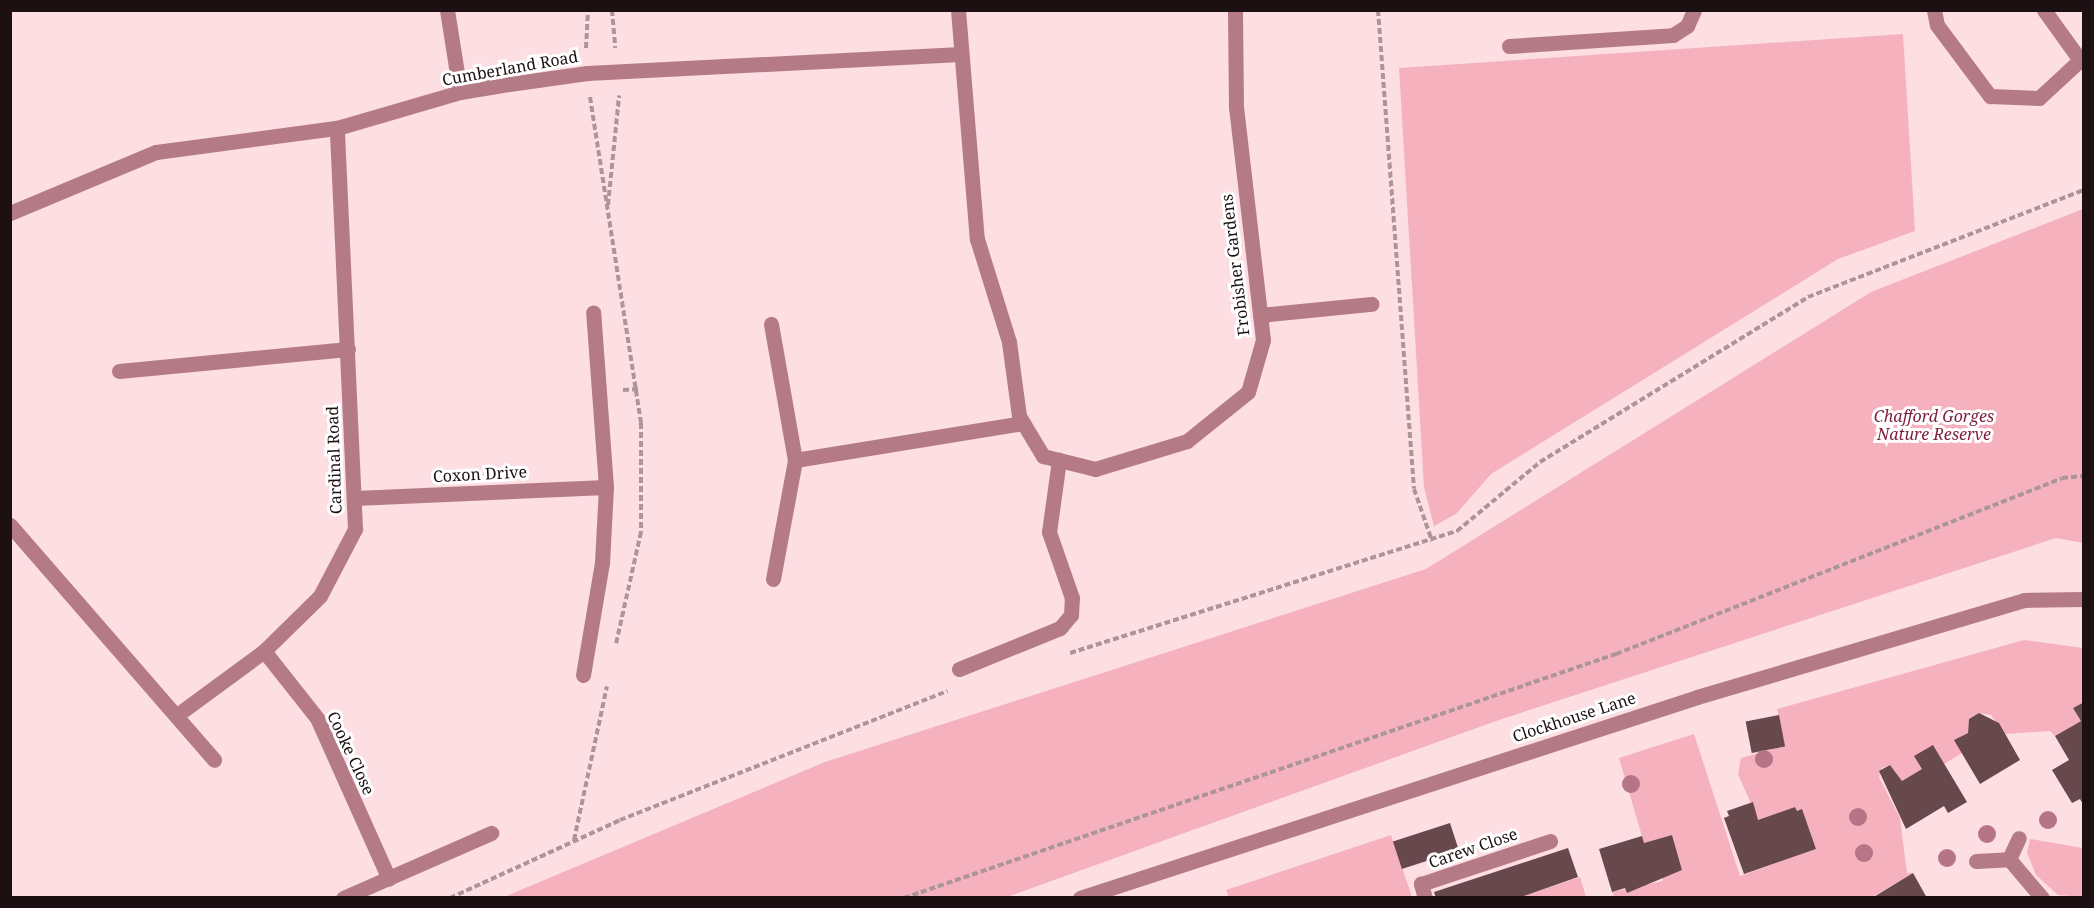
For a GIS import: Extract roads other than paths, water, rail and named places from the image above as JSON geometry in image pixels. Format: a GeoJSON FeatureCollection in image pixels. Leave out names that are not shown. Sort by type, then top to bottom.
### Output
{"type":"FeatureCollection","features":[{"type":"Feature","properties":{"kind":"street"},"geometry":{"type":"LineString","coordinates":[[447,10],[460,92]]}},
{"type":"Feature","properties":{"kind":"street","name":"Frobisher Gardens"},"geometry":{"type":"LineString","coordinates":[[958,10],[977,239],[1009,342],[1023,423],[1043,456],[1095,469],[1187,441],[1248,392],[1263,340],[1236,108],[1235,10]]}},
{"type":"Feature","properties":{"kind":"street"},"geometry":{"type":"LineString","coordinates":[[1509,46],[1673,35],[1687,26],[1694,10]]}},
{"type":"Feature","properties":{"kind":"street"},"geometry":{"type":"LineString","coordinates":[[1934,10],[1937,25],[1990,96],[2039,98],[2080,60],[2044,10]]}},
{"type":"Feature","properties":{"kind":"street","name":"Cumberland Road"},"geometry":{"type":"LineString","coordinates":[[10,213],[156,152],[338,128],[460,92],[587,73],[961,54]]}},
{"type":"Feature","properties":{"kind":"street","name":"Cardinal Road"},"geometry":{"type":"LineString","coordinates":[[177,715],[264,651],[320,596],[355,528],[338,128]]}},
{"type":"Feature","properties":{"kind":"street"},"geometry":{"type":"LineString","coordinates":[[1260,315],[1371,304]]}},
{"type":"Feature","properties":{"kind":"street"},"geometry":{"type":"LineString","coordinates":[[584,675],[602,563],[606,487],[592,312]]}},
{"type":"Feature","properties":{"kind":"street"},"geometry":{"type":"LineString","coordinates":[[771,324],[795,460],[773,579]]}},
{"type":"Feature","properties":{"kind":"street"},"geometry":{"type":"LineString","coordinates":[[119,371],[348,350]]}},
{"type":"Feature","properties":{"kind":"street"},"geometry":{"type":"LineString","coordinates":[[795,460],[1023,423]]}},
{"type":"Feature","properties":{"kind":"street"},"geometry":{"type":"LineString","coordinates":[[958,669],[1060,628],[1071,615],[1072,598],[1049,532],[1059,460]]}},
{"type":"Feature","properties":{"kind":"street","name":"Coxon Drive"},"geometry":{"type":"LineString","coordinates":[[355,498],[606,487]]}},
{"type":"Feature","properties":{"kind":"street"},"geometry":{"type":"LineString","coordinates":[[10,525],[214,760]]}},
{"type":"Feature","properties":{"kind":"street","name":"Clockhouse Lane"},"geometry":{"type":"LineString","coordinates":[[1080,897],[1720,690],[2024,600],[2084,598]]}},
{"type":"Feature","properties":{"kind":"street","name":"Cooke Close"},"geometry":{"type":"LineString","coordinates":[[264,651],[317,718],[389,879]]}},
{"type":"Feature","properties":{"kind":"street"},"geometry":{"type":"LineString","coordinates":[[343,897],[491,833]]}},
{"type":"Feature","properties":{"kind":"street"},"geometry":{"type":"LineString","coordinates":[[2008,860],[2019,838]]}},
{"type":"Feature","properties":{"kind":"street","name":"Carew Close"},"geometry":{"type":"LineString","coordinates":[[1425,897],[1421,884],[1550,841]]}},
{"type":"Feature","properties":{"kind":"street"},"geometry":{"type":"LineString","coordinates":[[1976,861],[2008,860],[2042,897]]}},
{"type":"Feature","properties":{"kind":"park label","name":"Chafford Gorges Nature Reserve"},"geometry":{"type":"Point","coordinates":[1934,425]}}]}
